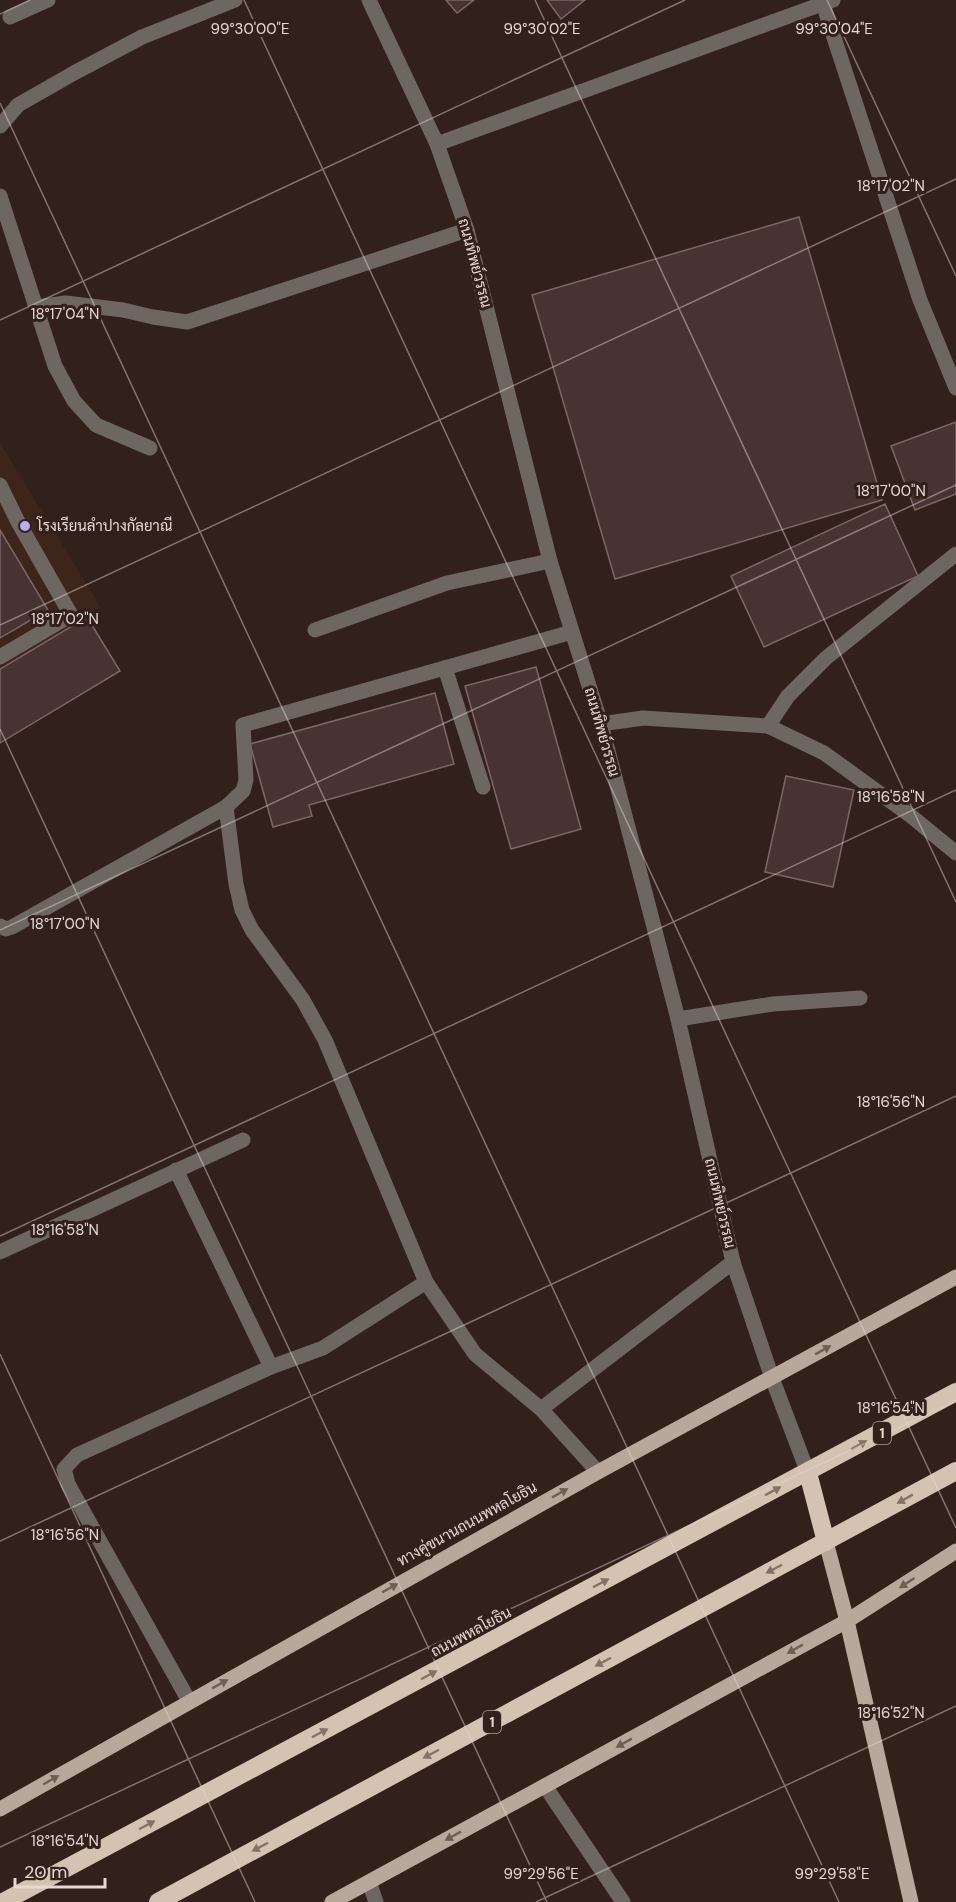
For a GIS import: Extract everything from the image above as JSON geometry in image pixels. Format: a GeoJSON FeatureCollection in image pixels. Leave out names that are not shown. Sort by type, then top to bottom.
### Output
{"type":"FeatureCollection","features":[{"type":"Feature","properties":{"kind":"highway","name":"ถนนพหลโยธิน"},"geometry":{"type":"LineString","coordinates":[[3,1902],[956,1392]]}},
{"type":"Feature","properties":{"kind":"highway","name":"1"},"geometry":{"type":"LineString","coordinates":[[158,1902],[956,1471]]}},
{"type":"Feature","properties":{"kind":"highway"},"geometry":{"type":"LineString","coordinates":[[808,1473],[826,1542]]}},
{"type":"Feature","properties":{"kind":"main road","name":"ทางคู่ขนานถนนพหลโยธิน"},"geometry":{"type":"LineString","coordinates":[[0,1809],[598,1472],[956,1278]]}},
{"type":"Feature","properties":{"kind":"main road"},"geometry":{"type":"LineString","coordinates":[[826,1542],[847,1621],[911,1902]]}},
{"type":"Feature","properties":{"kind":"main road"},"geometry":{"type":"LineString","coordinates":[[332,1902],[847,1621],[956,1551]]}},
{"type":"Feature","properties":{"kind":"street"},"geometry":{"type":"LineString","coordinates":[[10,16],[48,0]]}},
{"type":"Feature","properties":{"kind":"street"},"geometry":{"type":"LineString","coordinates":[[0,126],[18,105],[74,73],[142,37],[235,0]]}},
{"type":"Feature","properties":{"kind":"street","name":"ถนนทิพย์วรรณ"},"geometry":{"type":"LineString","coordinates":[[369,0],[437,144],[467,230],[550,561],[601,724],[678,1019],[734,1262],[772,1378],[808,1473]]}},
{"type":"Feature","properties":{"kind":"street"},"geometry":{"type":"LineString","coordinates":[[437,144],[828,2],[920,300],[956,388]]}},
{"type":"Feature","properties":{"kind":"street"},"geometry":{"type":"LineString","coordinates":[[0,196],[55,366],[74,401],[96,425],[150,448]]}},
{"type":"Feature","properties":{"kind":"street"},"geometry":{"type":"LineString","coordinates":[[36,307],[66,303],[123,310],[187,322],[467,230]]}},
{"type":"Feature","properties":{"kind":"street"},"geometry":{"type":"LineString","coordinates":[[0,484],[17,520],[71,615],[0,657]]}},
{"type":"Feature","properties":{"kind":"street"},"geometry":{"type":"LineString","coordinates":[[768,726],[788,696],[826,658],[956,554]]}},
{"type":"Feature","properties":{"kind":"street"},"geometry":{"type":"LineString","coordinates":[[315,630],[447,583],[550,561]]}},
{"type":"Feature","properties":{"kind":"street"},"geometry":{"type":"LineString","coordinates":[[0,926],[6,929],[12,927],[226,807],[243,791],[246,780],[243,725],[572,632]]}},
{"type":"Feature","properties":{"kind":"street"},"geometry":{"type":"LineString","coordinates":[[445,668],[483,788]]}},
{"type":"Feature","properties":{"kind":"street"},"geometry":{"type":"LineString","coordinates":[[601,724],[642,718],[768,726],[824,753],[911,816],[956,854]]}},
{"type":"Feature","properties":{"kind":"street"},"geometry":{"type":"LineString","coordinates":[[226,807],[236,884],[242,910],[252,930],[303,1000],[325,1040],[426,1282],[475,1354],[541,1409],[598,1472]]}},
{"type":"Feature","properties":{"kind":"street"},"geometry":{"type":"LineString","coordinates":[[678,1019],[773,1004],[861,998]]}},
{"type":"Feature","properties":{"kind":"street"},"geometry":{"type":"LineString","coordinates":[[0,1252],[243,1140]]}},
{"type":"Feature","properties":{"kind":"street"},"geometry":{"type":"LineString","coordinates":[[176,1170],[271,1367]]}},
{"type":"Feature","properties":{"kind":"street"},"geometry":{"type":"LineString","coordinates":[[541,1409],[734,1262]]}},
{"type":"Feature","properties":{"kind":"street"},"geometry":{"type":"LineString","coordinates":[[189,1701],[68,1484],[64,1469],[77,1455],[271,1367],[323,1348],[426,1282]]}},
{"type":"Feature","properties":{"kind":"street"},"geometry":{"type":"LineString","coordinates":[[545,1786],[622,1902]]}},
{"type":"Feature","properties":{"kind":"street"},"geometry":{"type":"LineString","coordinates":[[369,1882],[376,1902]]}},
{"type":"Feature","properties":{"kind":"shaded area","name":"โรงเรียนลำปางกัลยาณี"},"geometry":{"type":"Polygon","coordinates":[[[0,443],[101,608],[0,668],[0,443]]]}},
{"type":"Feature","properties":{"kind":"building"},"geometry":{"type":"Polygon","coordinates":[[[446,0],[474,0],[457,13],[446,0]]]}},
{"type":"Feature","properties":{"kind":"building"},"geometry":{"type":"Polygon","coordinates":[[[547,0],[585,0],[561,19],[547,0]]]}},
{"type":"Feature","properties":{"kind":"building"},"geometry":{"type":"Polygon","coordinates":[[[799,217],[882,500],[615,579],[532,295],[799,217]]]}},
{"type":"Feature","properties":{"kind":"building"},"geometry":{"type":"Polygon","coordinates":[[[956,422],[956,494],[915,510],[891,446],[956,422]]]}},
{"type":"Feature","properties":{"kind":"building"},"geometry":{"type":"Polygon","coordinates":[[[885,504],[918,576],[764,647],[731,576],[885,504]]]}},
{"type":"Feature","properties":{"kind":"building"},"geometry":{"type":"Polygon","coordinates":[[[0,530],[48,610],[0,638],[0,530]]]}},
{"type":"Feature","properties":{"kind":"building"},"geometry":{"type":"Polygon","coordinates":[[[87,617],[120,671],[0,743],[0,669],[87,617]]]}},
{"type":"Feature","properties":{"kind":"building"},"geometry":{"type":"Polygon","coordinates":[[[536,667],[581,829],[511,849],[465,686],[536,667]]]}},
{"type":"Feature","properties":{"kind":"building"},"geometry":{"type":"Polygon","coordinates":[[[435,693],[454,764],[309,805],[312,816],[273,827],[250,744],[435,693]]]}},
{"type":"Feature","properties":{"kind":"building"},"geometry":{"type":"Polygon","coordinates":[[[786,776],[854,790],[833,887],[765,872],[786,776]]]}},
{"type":"Feature","properties":{"kind":"place","name":"โรงเรียนลำปางกัลยาณี"},"geometry":{"type":"Point","coordinates":[25,526]}}]}
